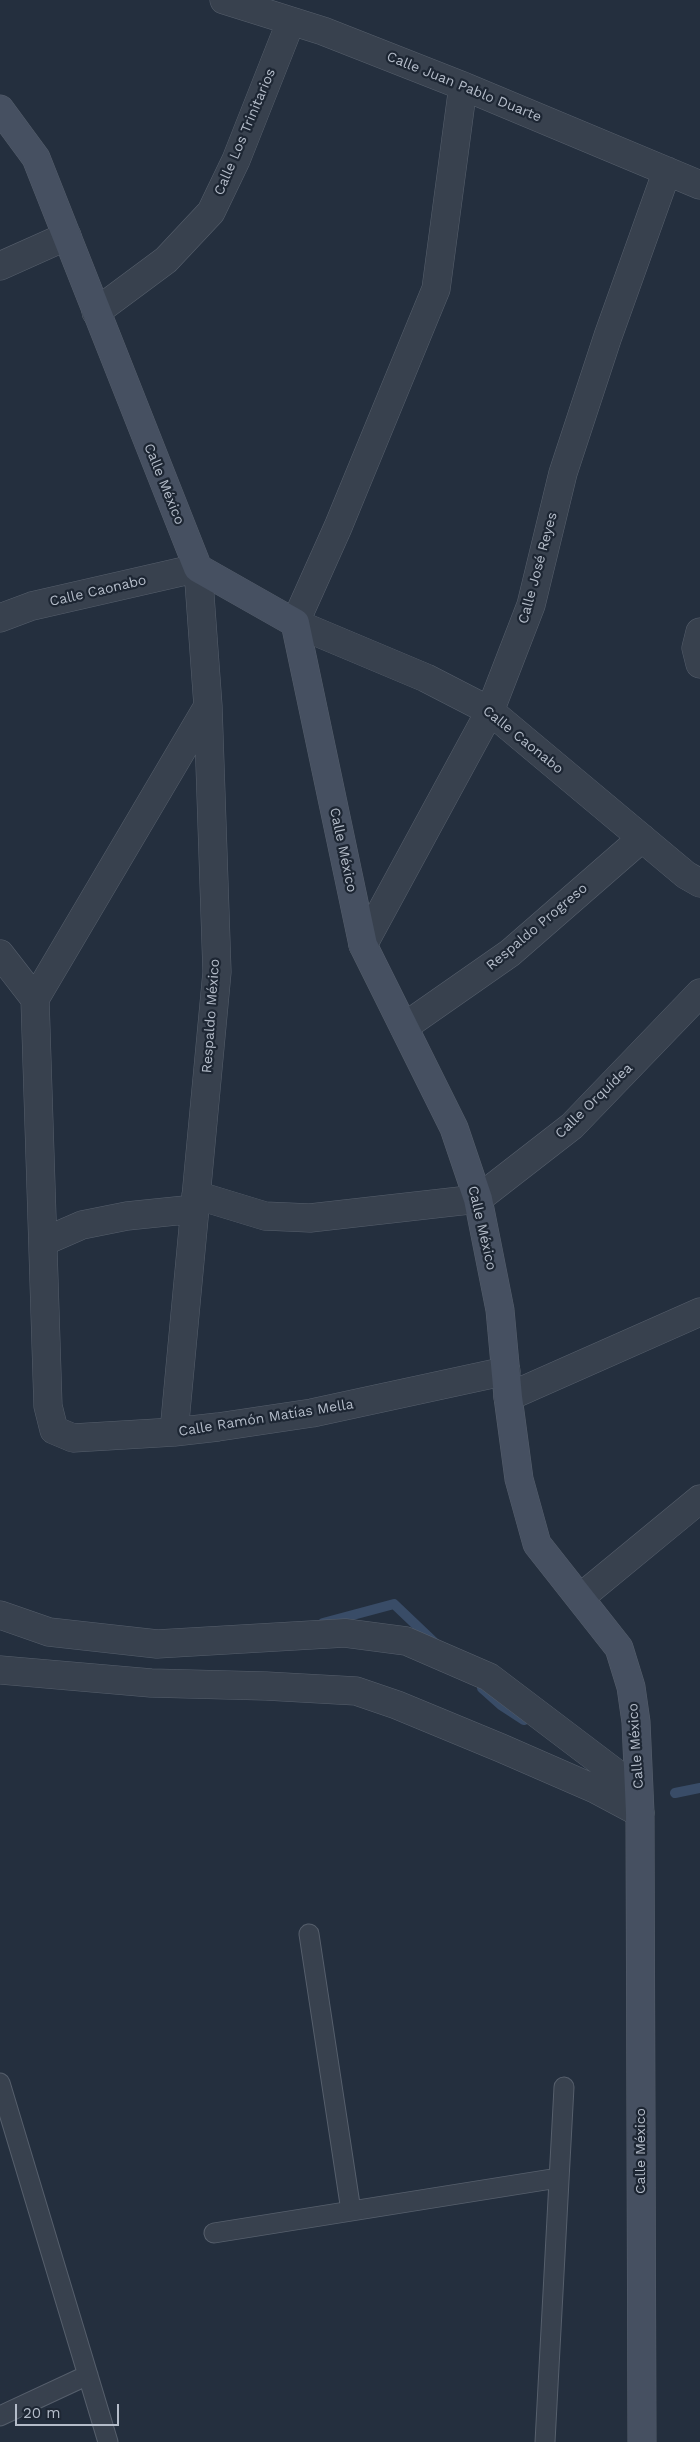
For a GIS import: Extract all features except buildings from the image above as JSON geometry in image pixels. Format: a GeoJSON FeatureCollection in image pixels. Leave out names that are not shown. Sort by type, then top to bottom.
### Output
{"type":"FeatureCollection","features":[{"type":"Feature","properties":{"kind":"street","name":"Calle Juan Pablo Duarte"},"geometry":{"type":"LineString","coordinates":[[224,0],[323,31],[463,86],[700,185]]}},
{"type":"Feature","properties":{"kind":"street","name":"Calle Los Trinitarios"},"geometry":{"type":"LineString","coordinates":[[96,312],[166,260],[211,212],[236,160],[291,21]]}},
{"type":"Feature","properties":{"kind":"street"},"geometry":{"type":"LineString","coordinates":[[198,568],[295,623],[342,518],[436,289],[463,86]]}},
{"type":"Feature","properties":{"kind":"street","name":"Calle México"},"geometry":{"type":"LineString","coordinates":[[0,109],[36,158],[198,568]]}},
{"type":"Feature","properties":{"kind":"street","name":"Calle José Reyes"},"geometry":{"type":"LineString","coordinates":[[363,945],[490,711],[531,605],[562,474],[608,336],[668,172]]}},
{"type":"Feature","properties":{"kind":"street"},"geometry":{"type":"LineString","coordinates":[[0,266],[67,236]]}},
{"type":"Feature","properties":{"kind":"street","name":"Calle Caonabo"},"geometry":{"type":"LineString","coordinates":[[0,618],[32,606],[198,568]]}},
{"type":"Feature","properties":{"kind":"street","name":"Respaldo México"},"geometry":{"type":"LineString","coordinates":[[174,1432],[217,972],[208,706],[198,568]]}},
{"type":"Feature","properties":{"kind":"street","name":"Calle México"},"geometry":{"type":"LineString","coordinates":[[295,623],[363,945],[454,1128],[478,1199],[500,1310],[519,1479],[537,1544],[581,1597],[619,1648],[631,1687],[636,1722],[639,1794],[642,2442]]}},
{"type":"Feature","properties":{"kind":"street","name":"Calle Caonabo"},"geometry":{"type":"LineString","coordinates":[[295,623],[426,678],[490,711],[686,875],[700,883]]}},
{"type":"Feature","properties":{"kind":"street"},"geometry":{"type":"LineString","coordinates":[[700,632],[696,648],[700,664]]}},
{"type":"Feature","properties":{"kind":"street"},"geometry":{"type":"LineString","coordinates":[[208,706],[35,999],[43,1242],[82,1225],[195,1202],[266,1216],[310,1218],[478,1199]]}},
{"type":"Feature","properties":{"kind":"street","name":"Respaldo Progreso"},"geometry":{"type":"LineString","coordinates":[[404,1027],[510,953],[642,838]]}},
{"type":"Feature","properties":{"kind":"street"},"geometry":{"type":"LineString","coordinates":[[0,954],[35,999]]}},
{"type":"Feature","properties":{"kind":"street","name":"Calle Orquídea"},"geometry":{"type":"LineString","coordinates":[[478,1199],[572,1126],[700,993]]}},
{"type":"Feature","properties":{"kind":"street","name":"Calle Ramón Matías Mella"},"geometry":{"type":"LineString","coordinates":[[43,1242],[48,1406],[54,1430],[73,1438],[174,1432],[507,1384],[700,1312]]}},
{"type":"Feature","properties":{"kind":"street"},"geometry":{"type":"LineString","coordinates":[[581,1597],[700,1498]]}},
{"type":"Feature","properties":{"kind":"street"},"geometry":{"type":"LineString","coordinates":[[0,1614],[49,1632],[157,1644],[345,1633],[406,1641],[489,1677],[639,1794]]}},
{"type":"Feature","properties":{"kind":"street"},"geometry":{"type":"LineString","coordinates":[[0,1670],[151,1683],[356,1691],[501,1748],[595,1789],[639,1794]]}},
{"type":"Feature","properties":{"kind":"lane"},"geometry":{"type":"LineString","coordinates":[[309,1934],[351,2211]]}},
{"type":"Feature","properties":{"kind":"lane"},"geometry":{"type":"LineString","coordinates":[[0,2083],[6,2128],[88,2375],[108,2442]]}},
{"type":"Feature","properties":{"kind":"lane"},"geometry":{"type":"LineString","coordinates":[[545,2442],[564,2087]]}},
{"type":"Feature","properties":{"kind":"lane"},"geometry":{"type":"LineString","coordinates":[[214,2233],[558,2178]]}},
{"type":"Feature","properties":{"kind":"lane"},"geometry":{"type":"LineString","coordinates":[[0,2416],[88,2375]]}},
{"type":"Feature","properties":{"kind":"waterway"},"geometry":{"type":"LineString","coordinates":[[323,1623],[394,1604],[435,1643]]}},
{"type":"Feature","properties":{"kind":"waterway"},"geometry":{"type":"LineString","coordinates":[[482,1688],[501,1705],[524,1720]]}},
{"type":"Feature","properties":{"kind":"waterway"},"geometry":{"type":"LineString","coordinates":[[675,1793],[700,1788]]}}]}
